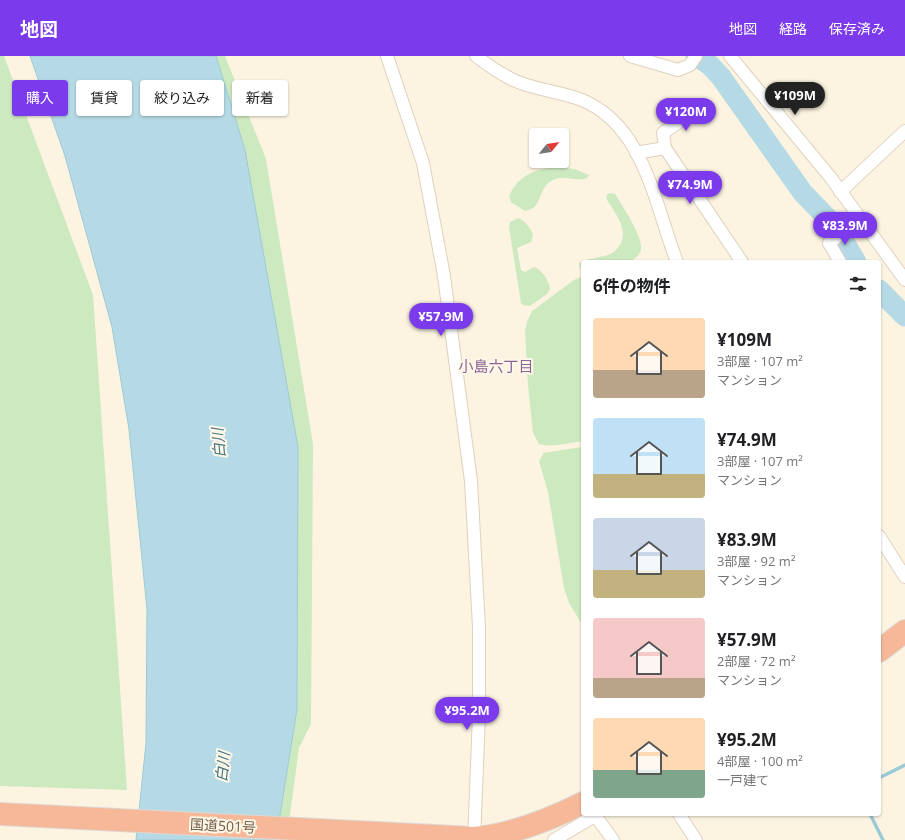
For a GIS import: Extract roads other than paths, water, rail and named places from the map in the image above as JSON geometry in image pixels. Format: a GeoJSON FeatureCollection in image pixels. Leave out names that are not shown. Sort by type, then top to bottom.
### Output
{"type":"FeatureCollection","features":[{"type":"Feature","properties":{"kind":"highway"},"geometry":{"type":"LineString","coordinates":[[881,649],[905,631]]}},
{"type":"Feature","properties":{"kind":"highway","name":"国道501号"},"geometry":{"type":"LineString","coordinates":[[0,814],[470,839],[496,836],[563,813],[581,812]]}},
{"type":"Feature","properties":{"kind":"street"},"geometry":{"type":"LineString","coordinates":[[387,56],[425,170],[445,283],[471,481],[478,621],[479,686],[470,839]]}},
{"type":"Feature","properties":{"kind":"street"},"geometry":{"type":"LineString","coordinates":[[476,56],[489,66],[518,82],[582,100],[600,109],[613,119],[636,153],[653,188],[676,260]]}},
{"type":"Feature","properties":{"kind":"street"},"geometry":{"type":"LineString","coordinates":[[630,56],[678,70],[693,60]]}},
{"type":"Feature","properties":{"kind":"street"},"geometry":{"type":"LineString","coordinates":[[730,56],[840,192],[905,280]]}},
{"type":"Feature","properties":{"kind":"street"},"geometry":{"type":"LineString","coordinates":[[695,111],[663,133],[665,148],[741,260]]}},
{"type":"Feature","properties":{"kind":"street"},"geometry":{"type":"LineString","coordinates":[[840,192],[905,131]]}},
{"type":"Feature","properties":{"kind":"street"},"geometry":{"type":"LineString","coordinates":[[636,153],[665,148]]}},
{"type":"Feature","properties":{"kind":"street"},"geometry":{"type":"LineString","coordinates":[[839,260],[829,243],[860,219]]}},
{"type":"Feature","properties":{"kind":"street"},"geometry":{"type":"LineString","coordinates":[[881,539],[905,577]]}},
{"type":"Feature","properties":{"kind":"street"},"geometry":{"type":"LineString","coordinates":[[554,840],[585,816]]}},
{"type":"Feature","properties":{"kind":"street"},"geometry":{"type":"LineString","coordinates":[[596,816],[613,840]]}},
{"type":"Feature","properties":{"kind":"street"},"geometry":{"type":"LineString","coordinates":[[680,816],[696,840]]}},
{"type":"Feature","properties":{"kind":"water","name":"白川"},"geometry":{"type":"Polygon","coordinates":[[[30,56],[216,56],[223,80],[140,80],[140,116],[224,116],[224,82],[232,108],[232,116],[235,116],[245,150],[298,447],[297,709],[276,840],[136,840],[146,743],[147,609],[129,429],[112,327],[65,156],[51,116],[68,116],[68,80],[38,80],[30,56]]]}},
{"type":"Feature","properties":{"kind":"waterway"},"geometry":{"type":"LineString","coordinates":[[696,56],[710,65],[721,77],[803,193],[834,225],[855,260]]}},
{"type":"Feature","properties":{"kind":"waterway"},"geometry":{"type":"LineString","coordinates":[[881,292],[905,316]]}},
{"type":"Feature","properties":{"kind":"waterway"},"geometry":{"type":"LineString","coordinates":[[881,777],[905,765]]}},
{"type":"Feature","properties":{"kind":"waterway"},"geometry":{"type":"LineString","coordinates":[[871,816],[883,840]]}},
{"type":"Feature","properties":{"kind":"district","name":"小島六丁目"},"geometry":{"type":"Point","coordinates":[496,367]}}]}
